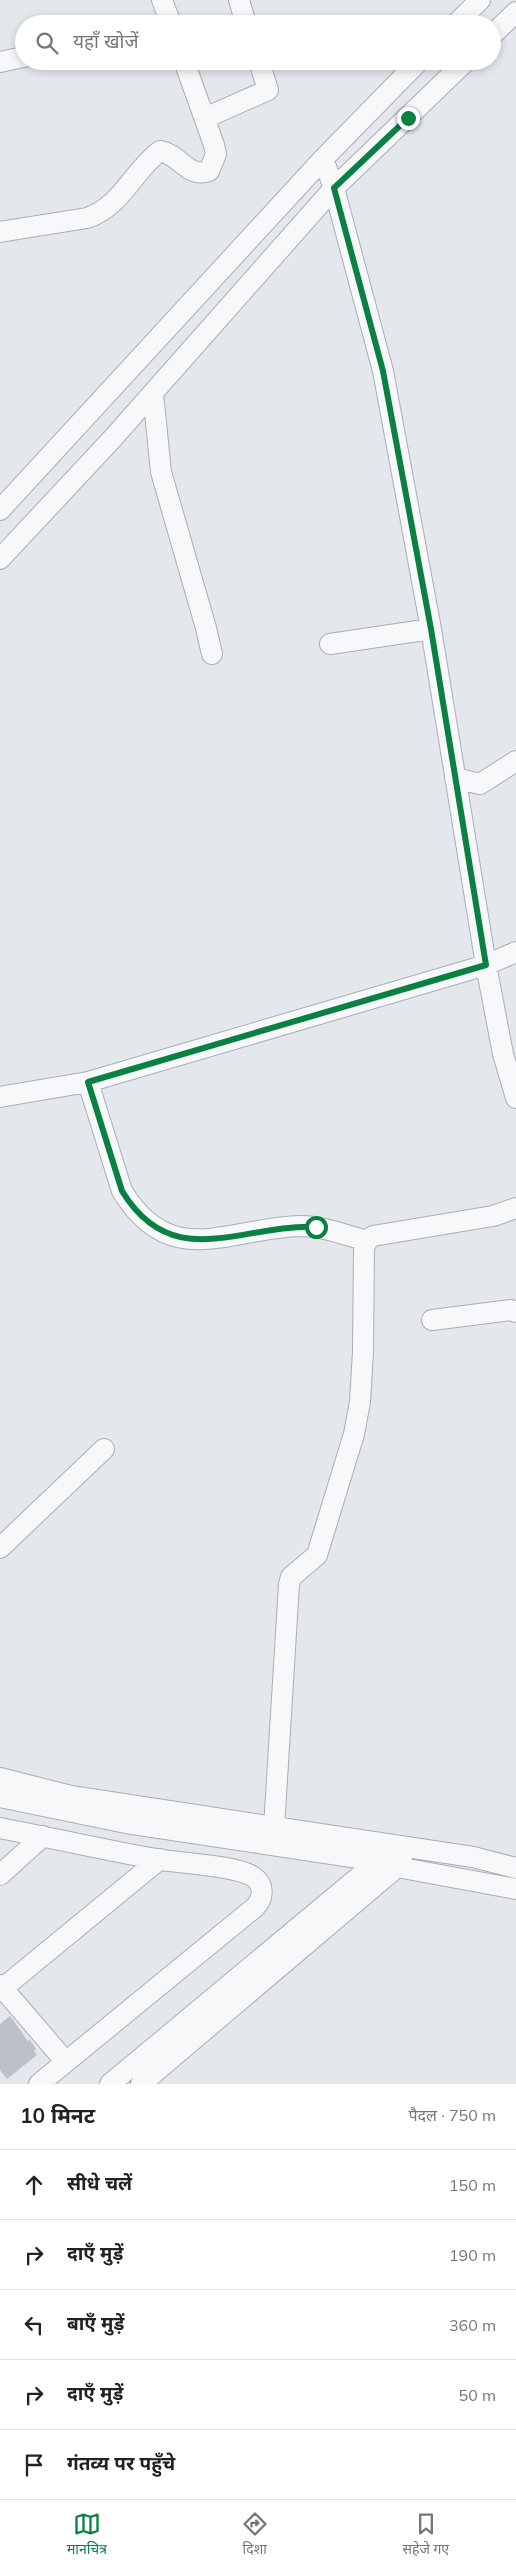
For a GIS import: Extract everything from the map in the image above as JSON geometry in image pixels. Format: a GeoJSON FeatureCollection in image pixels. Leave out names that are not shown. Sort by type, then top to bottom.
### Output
{"type":"FeatureCollection","features":[{"type":"Feature","properties":{"kind":"street"},"geometry":{"type":"LineString","coordinates":[[162,0],[168,15]]}},
{"type":"Feature","properties":{"kind":"street"},"geometry":{"type":"LineString","coordinates":[[239,0],[243,15]]}},
{"type":"Feature","properties":{"kind":"street"},"geometry":{"type":"LineString","coordinates":[[465,15],[480,0]]}},
{"type":"Feature","properties":{"kind":"street"},"geometry":{"type":"LineString","coordinates":[[501,26],[516,12]]}},
{"type":"Feature","properties":{"kind":"street"},"geometry":{"type":"LineString","coordinates":[[0,62],[15,59]]}},
{"type":"Feature","properties":{"kind":"street"},"geometry":{"type":"LineString","coordinates":[[0,232],[87,218],[100,214],[111,206],[160,151],[169,152],[194,173],[201,174],[209,171],[216,154],[187,70]]}},
{"type":"Feature","properties":{"kind":"street"},"geometry":{"type":"LineString","coordinates":[[205,118],[268,90],[262,70]]}},
{"type":"Feature","properties":{"kind":"street"},"geometry":{"type":"LineString","coordinates":[[32,525],[2,504],[157,341],[323,158],[410,70]]}},
{"type":"Feature","properties":{"kind":"street"},"geometry":{"type":"LineString","coordinates":[[0,559],[175,368],[334,188],[457,70]]}},
{"type":"Feature","properties":{"kind":"street"},"geometry":{"type":"LineString","coordinates":[[323,158],[334,188],[383,371],[431,629],[486,965],[503,1054],[516,1098]]}},
{"type":"Feature","properties":{"kind":"street"},"geometry":{"type":"LineString","coordinates":[[157,341],[175,368]]}},
{"type":"Feature","properties":{"kind":"street"},"geometry":{"type":"LineString","coordinates":[[152,393],[161,472],[212,654]]}},
{"type":"Feature","properties":{"kind":"street"},"geometry":{"type":"LineString","coordinates":[[330,644],[431,629]]}},
{"type":"Feature","properties":{"kind":"street"},"geometry":{"type":"LineString","coordinates":[[455,778],[480,784],[516,761]]}},
{"type":"Feature","properties":{"kind":"street"},"geometry":{"type":"LineString","coordinates":[[0,1097],[88,1082],[486,965],[516,952]]}},
{"type":"Feature","properties":{"kind":"street"},"geometry":{"type":"LineString","coordinates":[[88,1082],[122,1191],[143,1220],[167,1235],[196,1240],[225,1238],[299,1226],[316,1227],[367,1240]]}},
{"type":"Feature","properties":{"kind":"street"},"geometry":{"type":"LineString","coordinates":[[274,1828],[289,1584],[296,1571],[317,1555],[354,1434],[361,1386],[364,1248],[367,1240],[373,1236],[493,1216],[516,1208]]}},
{"type":"Feature","properties":{"kind":"street"},"geometry":{"type":"LineString","coordinates":[[432,1320],[510,1310],[516,1312]]}},
{"type":"Feature","properties":{"kind":"street"},"geometry":{"type":"LineString","coordinates":[[0,1548],[104,1449]]}},
{"type":"Feature","properties":{"kind":"street"},"geometry":{"type":"LineString","coordinates":[[0,1778],[71,1796],[274,1828],[392,1851]]}},
{"type":"Feature","properties":{"kind":"street"},"geometry":{"type":"LineString","coordinates":[[0,1797],[126,1823],[515,1862]]}},
{"type":"Feature","properties":{"kind":"street"},"geometry":{"type":"LineString","coordinates":[[0,1828],[249,1874],[255,1877],[260,1886],[262,1898],[254,1908],[39,2084]]}},
{"type":"Feature","properties":{"kind":"street"},"geometry":{"type":"LineString","coordinates":[[0,1875],[43,1836]]}},
{"type":"Feature","properties":{"kind":"street"},"geometry":{"type":"LineString","coordinates":[[392,1851],[398,1867]]}},
{"type":"Feature","properties":{"kind":"street"},"geometry":{"type":"LineString","coordinates":[[110,2084],[392,1851]]}},
{"type":"Feature","properties":{"kind":"street"},"geometry":{"type":"LineString","coordinates":[[65,2061],[1,1987],[160,1859]]}},
{"type":"Feature","properties":{"kind":"street"},"geometry":{"type":"LineString","coordinates":[[398,1867],[516,1889]]}},
{"type":"Feature","properties":{"kind":"street"},"geometry":{"type":"LineString","coordinates":[[141,2084],[398,1867]]}},
{"type":"Feature","properties":{"kind":"building"},"geometry":{"type":"Polygon","coordinates":[[[10,2016],[28,2041],[30,2040],[36,2049],[34,2051],[37,2055],[7,2079],[0,2070],[0,2024],[10,2016]]]}},
{"type":"Feature","properties":{"kind":"route"},"geometry":{"type":"LineString","coordinates":[[316,1227],[299,1226],[225,1238],[196,1240],[167,1235],[154,1228],[143,1220],[122,1191],[88,1082],[486,965],[431,629],[383,371],[334,188],[408,118]]}}]}
